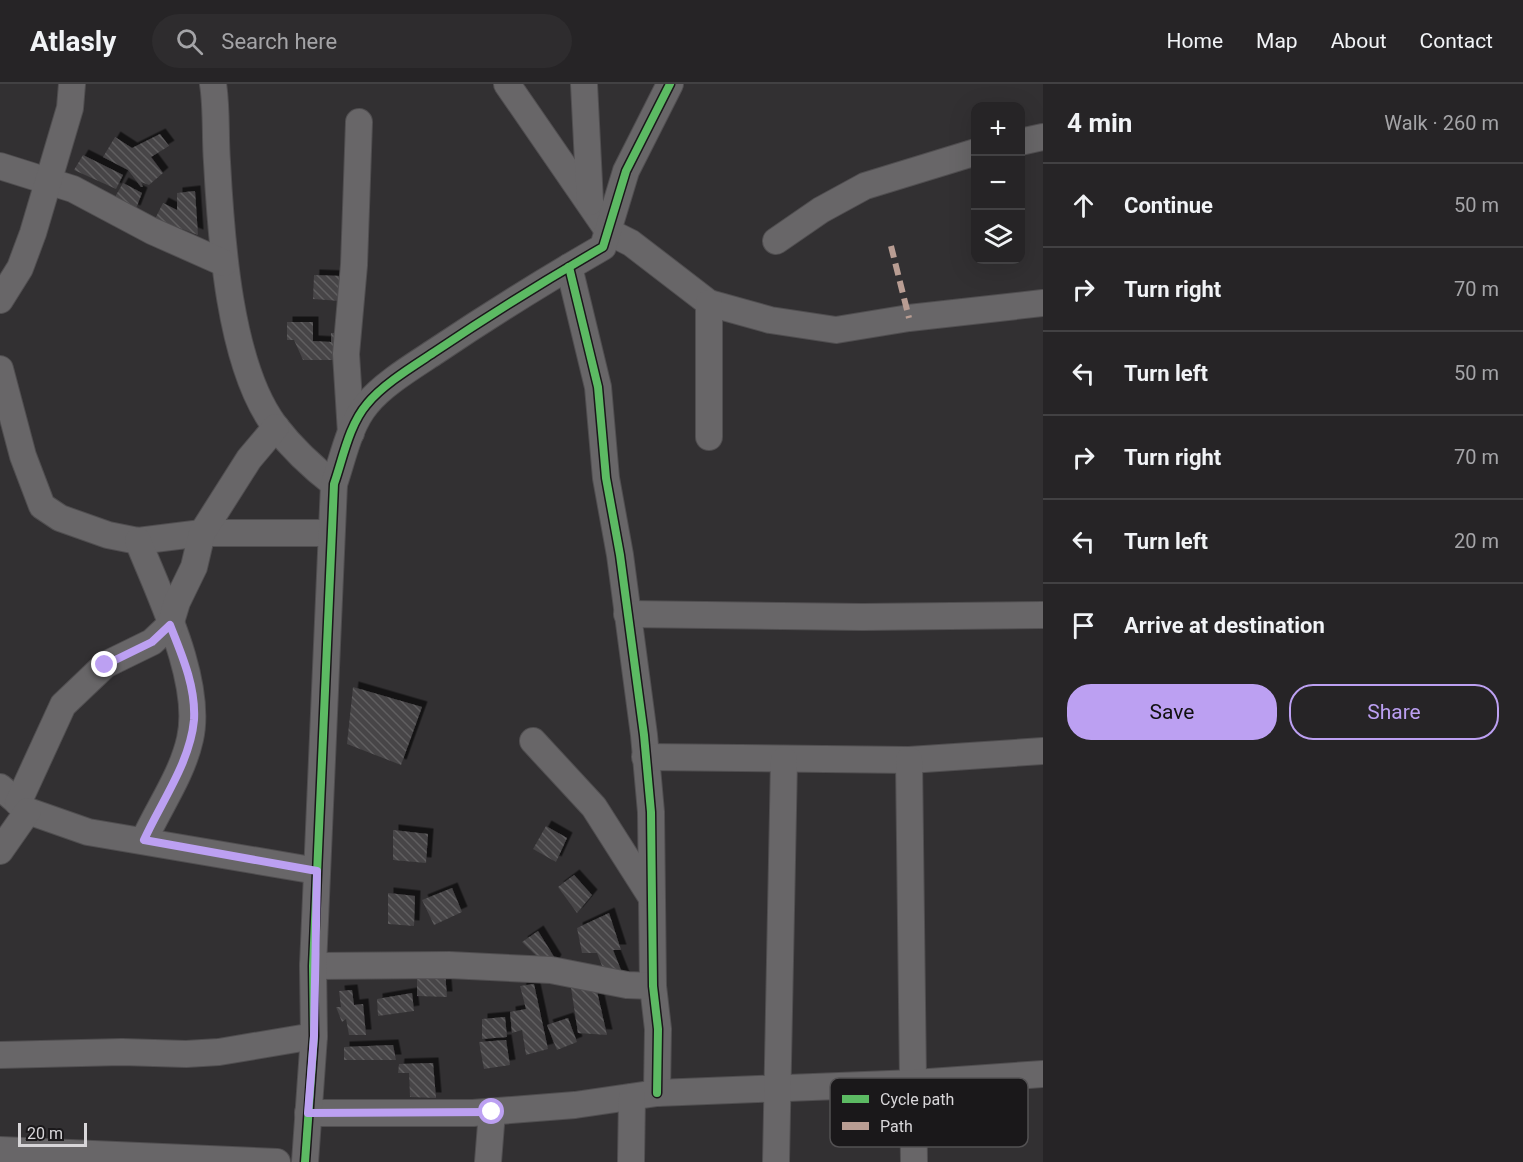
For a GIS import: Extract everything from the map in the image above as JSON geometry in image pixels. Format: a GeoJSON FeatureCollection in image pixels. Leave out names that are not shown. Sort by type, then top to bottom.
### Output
{"type":"FeatureCollection","features":[{"type":"Feature","properties":{"kind":"street"},"geometry":{"type":"LineString","coordinates":[[0,300],[27,251],[70,108],[72,84]]}},
{"type":"Feature","properties":{"kind":"street"},"geometry":{"type":"LineString","coordinates":[[213,84],[224,263],[249,374],[259,398],[276,427],[311,466],[334,484]]}},
{"type":"Feature","properties":{"kind":"street"},"geometry":{"type":"LineString","coordinates":[[507,84],[609,232],[631,243],[710,303],[770,320],[836,330],[909,318],[1043,303]]}},
{"type":"Feature","properties":{"kind":"street"},"geometry":{"type":"LineString","coordinates":[[584,84],[591,205]]}},
{"type":"Feature","properties":{"kind":"street"},"geometry":{"type":"LineString","coordinates":[[305,1162],[314,1036],[313,966],[334,484],[351,434],[367,404],[409,369],[532,287],[603,247],[626,171],[670,84]]}},
{"type":"Feature","properties":{"kind":"street"},"geometry":{"type":"LineString","coordinates":[[351,434],[346,354],[354,265],[359,122]]}},
{"type":"Feature","properties":{"kind":"street"},"geometry":{"type":"LineString","coordinates":[[1025,141],[1043,137]]}},
{"type":"Feature","properties":{"kind":"street"},"geometry":{"type":"LineString","coordinates":[[776,241],[821,210],[865,186],[971,153]]}},
{"type":"Feature","properties":{"kind":"street"},"geometry":{"type":"LineString","coordinates":[[0,166],[73,189],[152,231],[224,263]]}},
{"type":"Feature","properties":{"kind":"street"},"geometry":{"type":"LineString","coordinates":[[569,267],[598,387],[606,478],[627,614],[651,812],[653,986],[658,1029],[657,1093]]}},
{"type":"Feature","properties":{"kind":"street"},"geometry":{"type":"LineString","coordinates":[[709,437],[710,303]]}},
{"type":"Feature","properties":{"kind":"street"},"geometry":{"type":"LineString","coordinates":[[0,369],[11,458],[42,506],[60,518],[108,535],[138,541],[202,533],[331,533]]}},
{"type":"Feature","properties":{"kind":"street"},"geometry":{"type":"LineString","coordinates":[[0,851],[15,800],[63,705],[105,665],[152,642],[170,625],[177,602],[194,567],[202,533],[249,459],[276,427]]}},
{"type":"Feature","properties":{"kind":"street"},"geometry":{"type":"LineString","coordinates":[[138,541],[186,666],[194,719],[182,765],[144,840]]}},
{"type":"Feature","properties":{"kind":"street"},"geometry":{"type":"LineString","coordinates":[[627,614],[862,617],[1043,615]]}},
{"type":"Feature","properties":{"kind":"street"},"geometry":{"type":"LineString","coordinates":[[534,741],[594,807],[651,895]]}},
{"type":"Feature","properties":{"kind":"street"},"geometry":{"type":"LineString","coordinates":[[645,757],[909,760],[1043,751]]}},
{"type":"Feature","properties":{"kind":"street"},"geometry":{"type":"LineString","coordinates":[[776,1162],[780,1089],[784,760]]}},
{"type":"Feature","properties":{"kind":"street"},"geometry":{"type":"LineString","coordinates":[[909,760],[915,1078]]}},
{"type":"Feature","properties":{"kind":"street"},"geometry":{"type":"LineString","coordinates":[[15,800],[88,832],[317,871]]}},
{"type":"Feature","properties":{"kind":"street"},"geometry":{"type":"LineString","coordinates":[[313,966],[449,965],[551,970],[627,984],[653,986]]}},
{"type":"Feature","properties":{"kind":"street"},"geometry":{"type":"LineString","coordinates":[[0,1055],[122,1052],[186,1054],[219,1052],[314,1036]]}},
{"type":"Feature","properties":{"kind":"street"},"geometry":{"type":"LineString","coordinates":[[986,1078],[1043,1074]]}},
{"type":"Feature","properties":{"kind":"street"},"geometry":{"type":"LineString","coordinates":[[308,1113],[492,1112],[657,1093],[830,1087]]}},
{"type":"Feature","properties":{"kind":"street"},"geometry":{"type":"LineString","coordinates":[[632,1097],[632,1162]]}},
{"type":"Feature","properties":{"kind":"street"},"geometry":{"type":"LineString","coordinates":[[488,1162],[492,1112]]}},
{"type":"Feature","properties":{"kind":"street"},"geometry":{"type":"LineString","coordinates":[[914,1147],[914,1162]]}},
{"type":"Feature","properties":{"kind":"street"},"geometry":{"type":"LineString","coordinates":[[0,1150],[277,1162]]}},
{"type":"Feature","properties":{"kind":"building"},"geometry":{"type":"Polygon","coordinates":[[[160,134],[169,146],[151,157],[163,173],[149,185],[141,182],[143,187],[141,187],[128,170],[103,157],[115,137],[132,148],[160,134]]]}},
{"type":"Feature","properties":{"kind":"building"},"geometry":{"type":"Polygon","coordinates":[[[83,155],[123,175],[116,189],[74,170],[83,155]]]}},
{"type":"Feature","properties":{"kind":"building"},"geometry":{"type":"Polygon","coordinates":[[[123,183],[142,193],[135,211],[112,202],[123,183]]]}},
{"type":"Feature","properties":{"kind":"building"},"geometry":{"type":"Polygon","coordinates":[[[195,191],[198,235],[155,219],[163,203],[177,210],[177,193],[195,191]]]}},
{"type":"Feature","properties":{"kind":"building"},"geometry":{"type":"Polygon","coordinates":[[[314,275],[341,276],[340,301],[313,299],[314,275]]]}},
{"type":"Feature","properties":{"kind":"building"},"geometry":{"type":"Polygon","coordinates":[[[287,322],[313,322],[313,341],[331,342],[331,333],[341,333],[336,360],[303,360],[294,340],[287,340],[287,322]]]}},
{"type":"Feature","properties":{"kind":"building"},"geometry":{"type":"Polygon","coordinates":[[[353,687],[422,707],[401,765],[347,744],[353,687]]]}},
{"type":"Feature","properties":{"kind":"building"},"geometry":{"type":"Polygon","coordinates":[[[546,826],[567,838],[556,862],[533,849],[546,826]]]}},
{"type":"Feature","properties":{"kind":"building"},"geometry":{"type":"Polygon","coordinates":[[[393,830],[428,834],[426,863],[393,860],[393,830]]]}},
{"type":"Feature","properties":{"kind":"building"},"geometry":{"type":"Polygon","coordinates":[[[574,875],[592,895],[577,913],[558,887],[574,875]]]}},
{"type":"Feature","properties":{"kind":"building"},"geometry":{"type":"Polygon","coordinates":[[[452,888],[462,912],[434,925],[422,900],[452,888]]]}},
{"type":"Feature","properties":{"kind":"building"},"geometry":{"type":"Polygon","coordinates":[[[388,893],[415,896],[414,926],[388,924],[388,893]]]}},
{"type":"Feature","properties":{"kind":"building"},"geometry":{"type":"Polygon","coordinates":[[[609,913],[621,950],[613,950],[627,985],[604,971],[597,953],[582,953],[577,928],[609,913]]]}},
{"type":"Feature","properties":{"kind":"building"},"geometry":{"type":"Polygon","coordinates":[[[538,931],[556,960],[551,970],[522,942],[538,931]]]}},
{"type":"Feature","properties":{"kind":"building"},"geometry":{"type":"Polygon","coordinates":[[[417,971],[445,971],[447,997],[417,996],[417,971]]]}},
{"type":"Feature","properties":{"kind":"building"},"geometry":{"type":"Polygon","coordinates":[[[534,984],[548,1049],[526,1055],[522,1030],[512,1033],[510,1012],[526,1009],[520,986],[534,984]]]}},
{"type":"Feature","properties":{"kind":"building"},"geometry":{"type":"Polygon","coordinates":[[[596,987],[607,1035],[578,1033],[571,988],[596,987]]]}},
{"type":"Feature","properties":{"kind":"building"},"geometry":{"type":"Polygon","coordinates":[[[352,990],[354,1005],[363,1004],[366,1035],[349,1035],[346,1019],[342,1022],[336,1007],[341,1007],[339,991],[352,990]]]}},
{"type":"Feature","properties":{"kind":"building"},"geometry":{"type":"Polygon","coordinates":[[[412,993],[414,1011],[378,1016],[377,999],[412,993]]]}},
{"type":"Feature","properties":{"kind":"building"},"geometry":{"type":"Polygon","coordinates":[[[505,1017],[507,1037],[482,1039],[482,1019],[505,1017]]]}},
{"type":"Feature","properties":{"kind":"building"},"geometry":{"type":"Polygon","coordinates":[[[568,1018],[577,1042],[557,1050],[547,1025],[568,1018]]]}},
{"type":"Feature","properties":{"kind":"building"},"geometry":{"type":"Polygon","coordinates":[[[506,1040],[510,1065],[484,1069],[479,1042],[506,1040]]]}},
{"type":"Feature","properties":{"kind":"building"},"geometry":{"type":"Polygon","coordinates":[[[393,1045],[396,1060],[344,1060],[344,1047],[393,1045]]]}},
{"type":"Feature","properties":{"kind":"building"},"geometry":{"type":"Polygon","coordinates":[[[433,1063],[436,1098],[410,1097],[409,1073],[398,1073],[399,1064],[433,1063]]]}},
{"type":"Feature","properties":{"kind":"marked path"},"geometry":{"type":"LineString","coordinates":[[891,246],[909,318]]}},
{"type":"Feature","properties":{"kind":"cycle path"},"geometry":{"type":"LineString","coordinates":[[305,1162],[314,1036],[313,966],[334,484],[347,442],[361,412],[390,382],[498,311],[603,247],[626,171],[670,84]]}},
{"type":"Feature","properties":{"kind":"cycle path"},"geometry":{"type":"LineString","coordinates":[[569,267],[598,387],[606,478],[620,555],[644,735],[651,812],[653,986],[658,1029],[657,1093]]}},
{"type":"Feature","properties":{"kind":"route"},"geometry":{"type":"LineString","coordinates":[[105,665],[152,642],[170,625],[186,666],[191,688],[194,719],[182,765],[144,840],[317,871],[313,966],[314,1036],[308,1113],[492,1112]]}}]}
